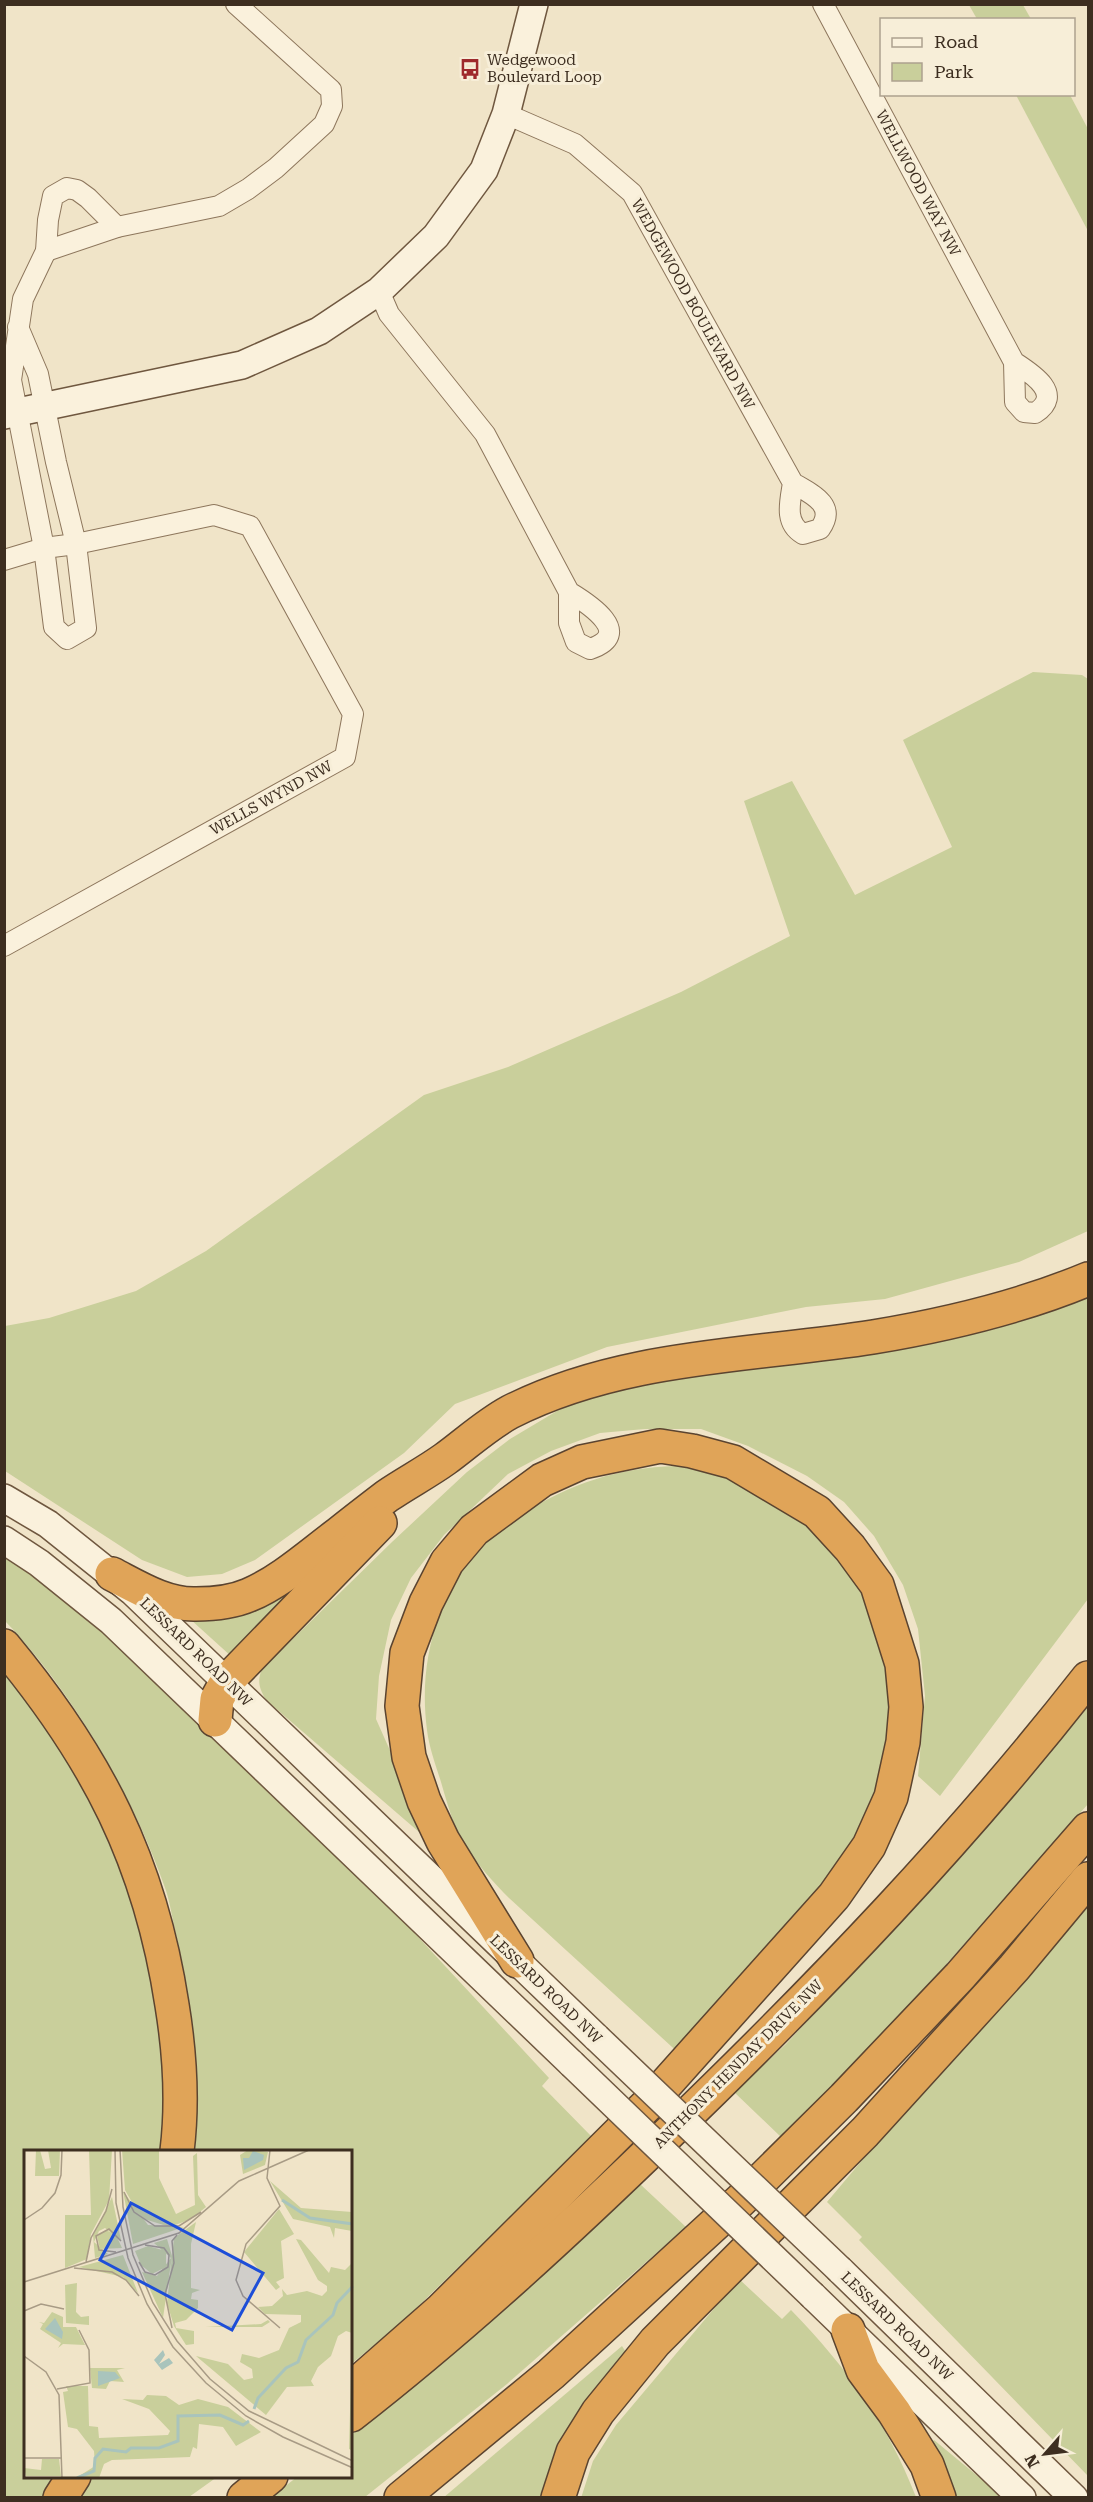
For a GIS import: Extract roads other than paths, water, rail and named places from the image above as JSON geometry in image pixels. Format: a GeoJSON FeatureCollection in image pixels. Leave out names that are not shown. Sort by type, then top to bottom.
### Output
{"type":"FeatureCollection","features":[{"type":"Feature","properties":{"kind":"highway"},"geometry":{"type":"LineString","coordinates":[[215,1720],[216,1700],[227,1681],[446,1459],[479,1432],[510,1413],[614,1374],[704,1358],[872,1337],[932,1325],[1009,1306],[1089,1279]]}},
{"type":"Feature","properties":{"kind":"highway"},"geometry":{"type":"LineString","coordinates":[[352,2388],[449,2302],[648,2104],[834,1896],[868,1846],[891,1797],[903,1743],[906,1707],[902,1664],[877,1585],[849,1548],[817,1512],[733,1462],[692,1451],[660,1446],[582,1462],[542,1480],[474,1530],[447,1562],[426,1603],[407,1653],[402,1706],[410,1757],[424,1801],[443,1841],[517,1961]]}},
{"type":"Feature","properties":{"kind":"highway"},"geometry":{"type":"LineString","coordinates":[[112,1574],[152,1595],[176,1602],[213,1603],[248,1596],[311,1555],[387,1496],[446,1459]]}},
{"type":"Feature","properties":{"kind":"highway"},"geometry":{"type":"LineString","coordinates":[[4,1646],[65,1723],[92,1766],[118,1817],[140,1871],[156,1919],[175,2020],[181,2079],[177,2150]]}},
{"type":"Feature","properties":{"kind":"highway","name":"ANTHONY HENDAY DRIVE NW"},"geometry":{"type":"LineString","coordinates":[[352,2414],[514,2278],[757,2048],[887,1913],[948,1845],[1089,1678]]}},
{"type":"Feature","properties":{"kind":"highway"},"geometry":{"type":"LineString","coordinates":[[401,2498],[551,2374],[741,2199],[844,2098],[960,1976],[1089,1829]]}},
{"type":"Feature","properties":{"kind":"highway"},"geometry":{"type":"LineString","coordinates":[[558,2498],[573,2452],[598,2412],[655,2342],[865,2132],[1014,1968],[1089,1879]]}},
{"type":"Feature","properties":{"kind":"highway"},"geometry":{"type":"LineString","coordinates":[[848,2330],[863,2370],[894,2412],[927,2465],[939,2498]]}},
{"type":"Feature","properties":{"kind":"highway"},"geometry":{"type":"LineString","coordinates":[[60,2498],[73,2478]]}},
{"type":"Feature","properties":{"kind":"highway"},"geometry":{"type":"LineString","coordinates":[[223,2498],[244,2478]]}},
{"type":"Feature","properties":{"kind":"highway"},"geometry":{"type":"LineString","coordinates":[[244,2498],[269,2478]]}},
{"type":"Feature","properties":{"kind":"main road"},"geometry":{"type":"LineString","coordinates":[[10,413],[242,365],[319,331],[379,291],[436,237],[484,170],[506,114],[534,4]]}},
{"type":"Feature","properties":{"kind":"main road","name":"LESSARD ROAD NW"},"geometry":{"type":"LineString","coordinates":[[4,1498],[48,1524],[112,1574],[227,1681],[1074,2498]]}},
{"type":"Feature","properties":{"kind":"main road"},"geometry":{"type":"LineString","coordinates":[[4,1540],[39,1563],[111,1621],[1022,2498]]}},
{"type":"Feature","properties":{"kind":"street"},"geometry":{"type":"LineString","coordinates":[[46,251],[117,227],[219,206],[248,189],[276,168],[324,124],[332,106],[331,90],[236,4]]}},
{"type":"Feature","properties":{"kind":"street","name":"WELLWOOD WAY NW"},"geometry":{"type":"LineString","coordinates":[[823,4],[1014,362]]}},
{"type":"Feature","properties":{"kind":"street","name":"WEDGEWOOD BOULEVARD NW"},"geometry":{"type":"LineString","coordinates":[[506,114],[574,144],[632,193],[793,483]]}},
{"type":"Feature","properties":{"kind":"street"},"geometry":{"type":"LineString","coordinates":[[18,327],[38,374],[76,544],[86,628],[67,639],[54,627],[44,548],[10,413],[11,380],[18,327],[23,299],[46,251],[50,205],[53,196],[67,188],[77,190],[117,227]]}},
{"type":"Feature","properties":{"kind":"street"},"geometry":{"type":"LineString","coordinates":[[379,291],[389,314],[485,434],[569,592]]}},
{"type":"Feature","properties":{"kind":"street","name":"WELLS WYND NW"},"geometry":{"type":"LineString","coordinates":[[4,560],[44,548],[76,544],[214,515],[250,526],[353,714],[345,757],[4,946]]}},
{"type":"Feature","properties":{"kind":"place","name":"Wedgewood Boulevard Loop"},"geometry":{"type":"Point","coordinates":[470,69]}}]}
